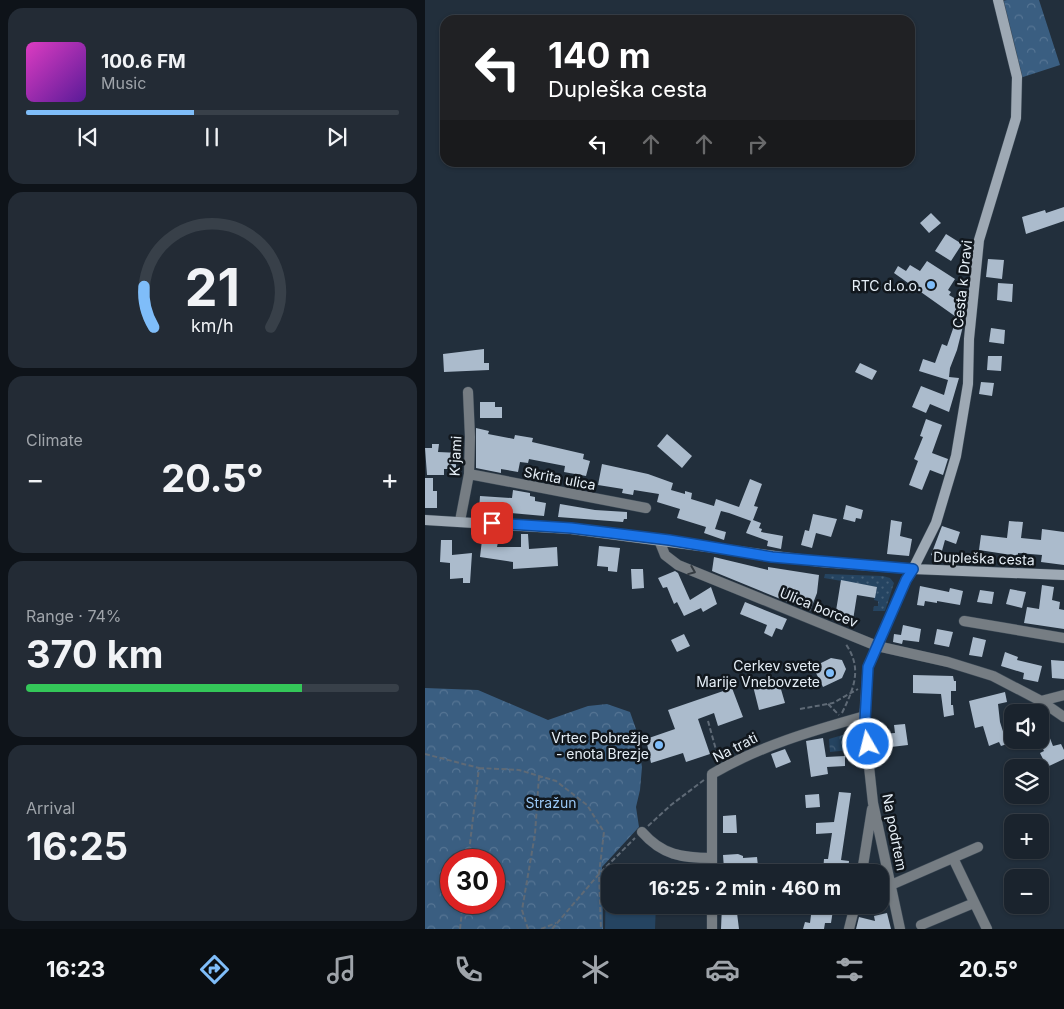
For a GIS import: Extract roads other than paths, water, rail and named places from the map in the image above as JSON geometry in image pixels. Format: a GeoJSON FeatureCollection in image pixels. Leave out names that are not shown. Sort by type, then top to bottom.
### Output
{"type":"FeatureCollection","features":[{"type":"Feature","properties":{"kind":"street","name":"Cesta k Dravi"},"geometry":{"type":"LineString","coordinates":[[913,569],[936,523],[956,456],[968,384],[969,339],[979,240],[1016,118],[1017,77],[998,0]]}},
{"type":"Feature","properties":{"kind":"street","name":"K jami"},"geometry":{"type":"LineString","coordinates":[[460,521],[469,474],[470,437],[467,392]]}},
{"type":"Feature","properties":{"kind":"street","name":"Skrita ulica"},"geometry":{"type":"LineString","coordinates":[[469,474],[646,508]]}},
{"type":"Feature","properties":{"kind":"street","name":"Dupleška cesta"},"geometry":{"type":"LineString","coordinates":[[425,520],[571,528],[772,557],[913,569],[1064,575]]}},
{"type":"Feature","properties":{"kind":"street","name":"Ulica borcev"},"geometry":{"type":"LineString","coordinates":[[659,540],[665,555],[678,565],[877,646],[948,662],[993,676],[1041,701],[1064,717]]}},
{"type":"Feature","properties":{"kind":"street","name":"Na podrtem"},"geometry":{"type":"LineString","coordinates":[[900,929],[873,804],[865,716],[868,667],[906,580],[913,569]]}},
{"type":"Feature","properties":{"kind":"street"},"geometry":{"type":"LineString","coordinates":[[964,621],[1064,638]]}},
{"type":"Feature","properties":{"kind":"street"},"geometry":{"type":"LineString","coordinates":[[1041,701],[1064,695]]}},
{"type":"Feature","properties":{"kind":"street","name":"Na trati"},"geometry":{"type":"LineString","coordinates":[[712,864],[712,774],[741,757],[784,740],[865,716]]}},
{"type":"Feature","properties":{"kind":"street"},"geometry":{"type":"LineString","coordinates":[[863,864],[873,804]]}},
{"type":"Feature","properties":{"kind":"street"},"geometry":{"type":"LineString","coordinates":[[642,832],[654,846],[693,858],[712,858]]}},
{"type":"Feature","properties":{"kind":"street"},"geometry":{"type":"LineString","coordinates":[[891,885],[978,847]]}},
{"type":"Feature","properties":{"kind":"street"},"geometry":{"type":"LineString","coordinates":[[953,858],[987,929]]}},
{"type":"Feature","properties":{"kind":"street"},"geometry":{"type":"LineString","coordinates":[[921,925],[974,903]]}},
{"type":"Feature","properties":{"kind":"street"},"geometry":{"type":"LineString","coordinates":[[712,914],[712,929]]}},
{"type":"Feature","properties":{"kind":"street"},"geometry":{"type":"LineString","coordinates":[[849,929],[853,914]]}},
{"type":"Feature","properties":{"kind":"place","name":"RTC d.o.o."},"geometry":{"type":"Point","coordinates":[931,285]}},
{"type":"Feature","properties":{"kind":"place","name":"Cerkev svete Marije Vnebovzete"},"geometry":{"type":"Point","coordinates":[830,673]}},
{"type":"Feature","properties":{"kind":"place","name":"Vrtec Pobrežje - enota Brezje"},"geometry":{"type":"Point","coordinates":[659,745]}},
{"type":"Feature","properties":{"kind":"park label","name":"Stražun"},"geometry":{"type":"Point","coordinates":[551,802]}}]}
